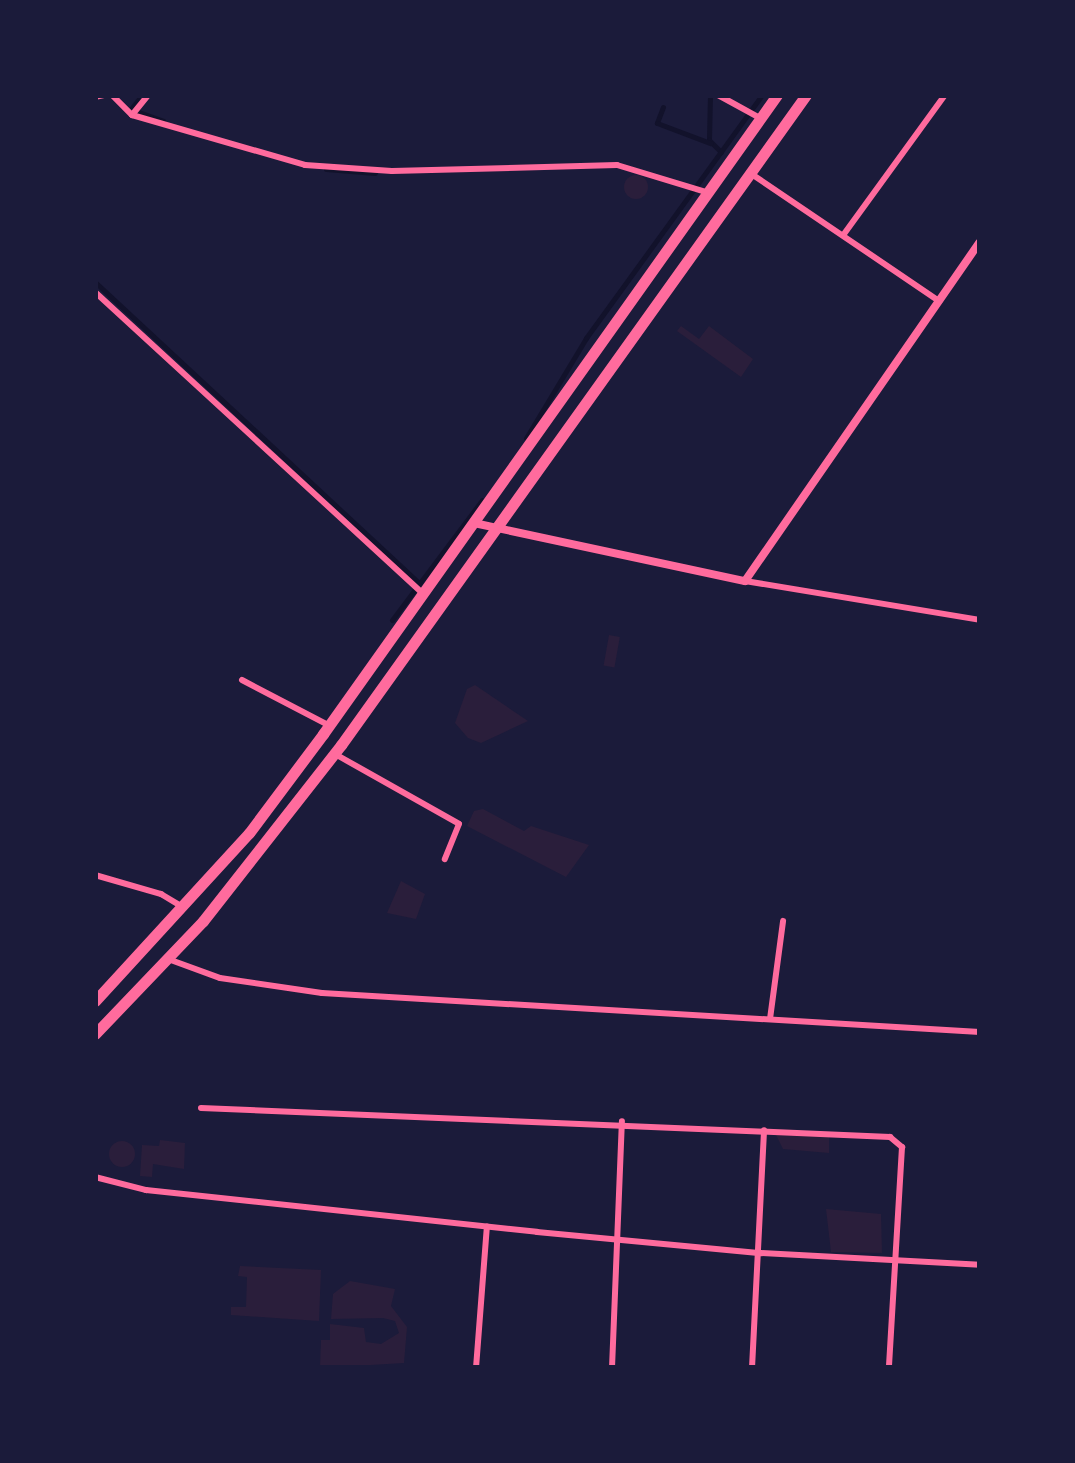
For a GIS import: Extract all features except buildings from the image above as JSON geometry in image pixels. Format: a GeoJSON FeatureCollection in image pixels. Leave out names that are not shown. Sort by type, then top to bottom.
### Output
{"type":"FeatureCollection","features":[{"type":"Feature","properties":{"kind":"highway"},"geometry":{"type":"LineString","coordinates":[[95,1001],[184,908],[329,726],[420,592],[474,524],[777,95]]}},
{"type":"Feature","properties":{"kind":"highway"},"geometry":{"type":"LineString","coordinates":[[95,1034],[168,960],[335,754],[806,95]]}},
{"type":"Feature","properties":{"kind":"street"},"geometry":{"type":"LineString","coordinates":[[95,97],[108,95],[132,115],[305,165],[392,171],[617,165],[709,192]]}},
{"type":"Feature","properties":{"kind":"street"},"geometry":{"type":"LineString","coordinates":[[132,115],[148,95]]}},
{"type":"Feature","properties":{"kind":"street"},"geometry":{"type":"LineString","coordinates":[[718,95],[760,118]]}},
{"type":"Feature","properties":{"kind":"street"},"geometry":{"type":"LineString","coordinates":[[844,234],[946,95]]}},
{"type":"Feature","properties":{"kind":"street"},"geometry":{"type":"LineString","coordinates":[[753,174],[938,301]]}},
{"type":"Feature","properties":{"kind":"street"},"geometry":{"type":"LineString","coordinates":[[745,581],[980,242]]}},
{"type":"Feature","properties":{"kind":"street"},"geometry":{"type":"LineString","coordinates":[[95,292],[420,592]]}},
{"type":"Feature","properties":{"kind":"street"},"geometry":{"type":"LineString","coordinates":[[474,524],[496,532],[745,581],[980,620]]}},
{"type":"Feature","properties":{"kind":"street"},"geometry":{"type":"LineString","coordinates":[[242,680],[329,726]]}},
{"type":"Feature","properties":{"kind":"street"},"geometry":{"type":"LineString","coordinates":[[335,754],[459,824],[445,860]]}},
{"type":"Feature","properties":{"kind":"street"},"geometry":{"type":"LineString","coordinates":[[95,875],[161,894],[184,908]]}},
{"type":"Feature","properties":{"kind":"street"},"geometry":{"type":"LineString","coordinates":[[770,1018],[783,920]]}},
{"type":"Feature","properties":{"kind":"street"},"geometry":{"type":"LineString","coordinates":[[168,960],[220,978],[293,990],[980,1032]]}},
{"type":"Feature","properties":{"kind":"street"},"geometry":{"type":"LineString","coordinates":[[201,1108],[622,1121],[897,1140],[897,1261],[889,1368]]}},
{"type":"Feature","properties":{"kind":"street"},"geometry":{"type":"LineString","coordinates":[[612,1368],[622,1121]]}},
{"type":"Feature","properties":{"kind":"street"},"geometry":{"type":"LineString","coordinates":[[752,1368],[761,1253],[764,1130]]}},
{"type":"Feature","properties":{"kind":"street"},"geometry":{"type":"LineString","coordinates":[[95,1177],[146,1190],[761,1253],[980,1264]]}},
{"type":"Feature","properties":{"kind":"street"},"geometry":{"type":"LineString","coordinates":[[476,1368],[487,1226]]}},
{"type":"Feature","properties":{"kind":"shaded area"},"geometry":{"type":"Polygon","coordinates":[[[636,175],[645,178],[645,196],[636,199],[627,196],[624,187],[627,178],[636,175]]]}},
{"type":"Feature","properties":{"kind":"shaded area"},"geometry":{"type":"Polygon","coordinates":[[[681,326],[699,339],[709,326],[753,359],[741,377],[677,331],[681,326]]]}},
{"type":"Feature","properties":{"kind":"shaded area"},"geometry":{"type":"Polygon","coordinates":[[[609,635],[620,637],[614,667],[604,666],[609,635]]]}},
{"type":"Feature","properties":{"kind":"shaded area"},"geometry":{"type":"Polygon","coordinates":[[[475,685],[528,721],[481,743],[468,738],[455,723],[467,689],[475,685]]]}},
{"type":"Feature","properties":{"kind":"shaded area"},"geometry":{"type":"Polygon","coordinates":[[[483,809],[524,831],[531,826],[589,845],[566,877],[467,826],[474,811],[483,809]]]}},
{"type":"Feature","properties":{"kind":"shaded area"},"geometry":{"type":"Polygon","coordinates":[[[401,881],[425,894],[416,919],[387,913],[401,881]]]}},
{"type":"Feature","properties":{"kind":"shaded area"},"geometry":{"type":"Polygon","coordinates":[[[776,1135],[829,1136],[829,1153],[783,1149],[776,1135]]]}},
{"type":"Feature","properties":{"kind":"shaded area"},"geometry":{"type":"Polygon","coordinates":[[[160,1140],[185,1143],[184,1169],[153,1164],[152,1177],[140,1176],[142,1145],[159,1146],[160,1140]]]}},
{"type":"Feature","properties":{"kind":"shaded area"},"geometry":{"type":"Polygon","coordinates":[[[122,1141],[131,1145],[135,1154],[131,1163],[122,1167],[113,1163],[109,1154],[113,1145],[122,1141]]]}},
{"type":"Feature","properties":{"kind":"shaded area"},"geometry":{"type":"Polygon","coordinates":[[[826,1209],[881,1214],[882,1253],[831,1252],[826,1209]]]}},
{"type":"Feature","properties":{"kind":"shaded area"},"geometry":{"type":"Polygon","coordinates":[[[240,1266],[321,1270],[319,1321],[231,1315],[231,1307],[246,1307],[247,1277],[238,1276],[240,1266]]]}},
{"type":"Feature","properties":{"kind":"shaded area"},"geometry":{"type":"Polygon","coordinates":[[[350,1281],[395,1289],[391,1306],[407,1327],[404,1363],[320,1368],[321,1340],[330,1340],[330,1324],[364,1328],[366,1342],[381,1344],[399,1333],[395,1321],[383,1318],[331,1319],[333,1294],[350,1281]]]}},
{"type":"Feature","properties":{"kind":"waterway"},"geometry":{"type":"LineString","coordinates":[[131,109],[142,95]]}},
{"type":"Feature","properties":{"kind":"waterway"},"geometry":{"type":"LineString","coordinates":[[710,95],[709,140],[721,152]]}},
{"type":"Feature","properties":{"kind":"waterway"},"geometry":{"type":"LineString","coordinates":[[526,438],[586,338],[762,95]]}},
{"type":"Feature","properties":{"kind":"waterway"},"geometry":{"type":"LineString","coordinates":[[663,107],[657,123],[710,143]]}},
{"type":"Feature","properties":{"kind":"waterway"},"geometry":{"type":"LineString","coordinates":[[136,111],[163,121]]}},
{"type":"Feature","properties":{"kind":"waterway"},"geometry":{"type":"LineString","coordinates":[[326,169],[375,173]]}},
{"type":"Feature","properties":{"kind":"waterway"},"geometry":{"type":"LineString","coordinates":[[95,282],[419,583]]}},
{"type":"Feature","properties":{"kind":"waterway"},"geometry":{"type":"LineString","coordinates":[[392,620],[482,500]]}}]}
